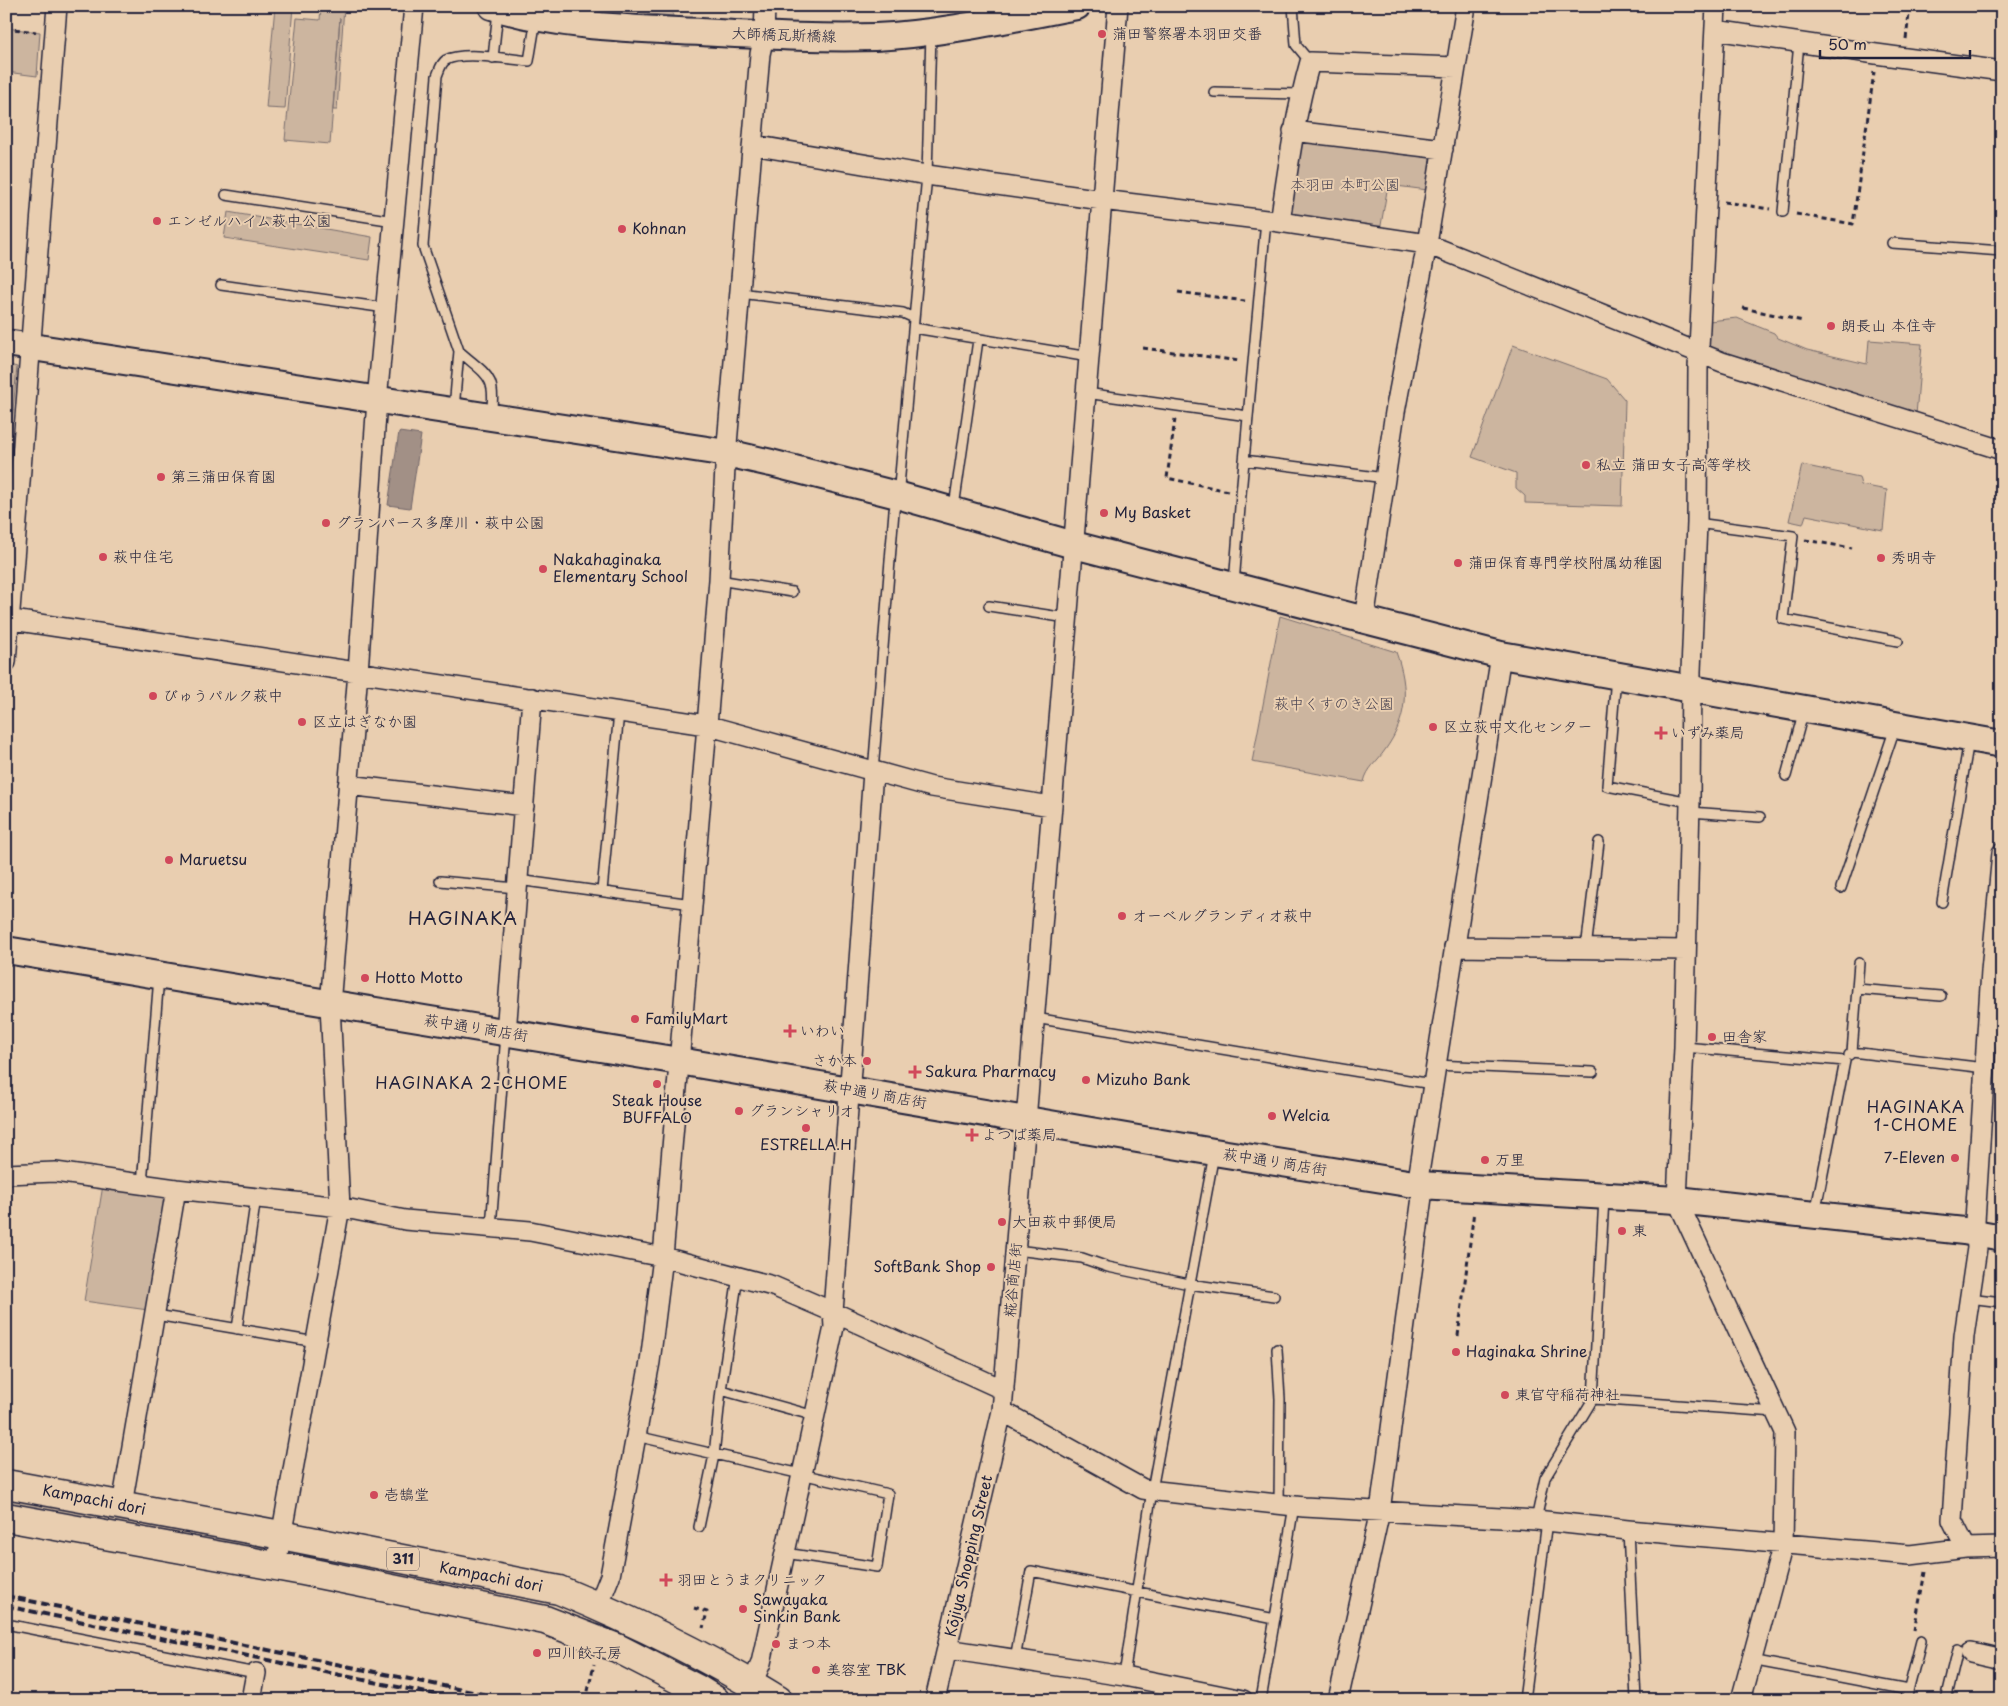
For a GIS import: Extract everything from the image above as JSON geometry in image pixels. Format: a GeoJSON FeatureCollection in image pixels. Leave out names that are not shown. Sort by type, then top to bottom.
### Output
{"type":"FeatureCollection","features":[{"type":"Feature","properties":{"kind":"main road","name":"Kampachi dori"},"geometry":{"type":"LineString","coordinates":[[6,1484],[281,1535],[559,1590],[598,1606],[722,1666],[778,1700]]}},
{"type":"Feature","properties":{"kind":"main road","name":"Kampachi dori"},"geometry":{"type":"LineString","coordinates":[[6,1517],[276,1566],[545,1620],[617,1648],[715,1700]]}},
{"type":"Feature","properties":{"kind":"street"},"geometry":{"type":"LineString","coordinates":[[6,662],[18,345],[57,6]]}},
{"type":"Feature","properties":{"kind":"street"},"geometry":{"type":"LineString","coordinates":[[276,1566],[340,1207],[330,1004],[358,672],[377,400],[414,6]]}},
{"type":"Feature","properties":{"kind":"street"},"geometry":{"type":"LineString","coordinates":[[598,1606],[610,1576],[650,1362],[663,1257],[719,580],[740,293],[760,54],[764,36],[765,6]]}},
{"type":"Feature","properties":{"kind":"street","name":"大師橋瓦斯橋線"},"geometry":{"type":"LineString","coordinates":[[495,7],[537,17],[617,28],[764,36],[876,37],[932,30],[1077,6]]}},
{"type":"Feature","properties":{"kind":"street","name":"糀谷商店街"},"geometry":{"type":"LineString","coordinates":[[1002,1411],[1118,6]]}},
{"type":"Feature","properties":{"kind":"street"},"geometry":{"type":"LineString","coordinates":[[1364,620],[1385,478],[1428,244],[1466,6]]}},
{"type":"Feature","properties":{"kind":"street"},"geometry":{"type":"LineString","coordinates":[[1716,6],[1699,352],[1697,523],[1684,1047],[1686,1075],[1677,1200],[1786,1432],[1782,1544],[1741,1700]]}},
{"type":"Feature","properties":{"kind":"street"},"geometry":{"type":"LineString","coordinates":[[1715,30],[1876,54],[2002,70]]}},
{"type":"Feature","properties":{"kind":"street"},"geometry":{"type":"LineString","coordinates":[[1273,221],[1301,94],[1310,62],[1456,67]]}},
{"type":"Feature","properties":{"kind":"street"},"geometry":{"type":"LineString","coordinates":[[1293,131],[1443,149]]}},
{"type":"Feature","properties":{"kind":"street"},"geometry":{"type":"LineString","coordinates":[[753,145],[927,175],[1102,200],[1273,221],[1428,244],[1722,362],[2002,450]]}},
{"type":"Feature","properties":{"kind":"street"},"geometry":{"type":"LineString","coordinates":[[18,345],[727,453],[897,495],[1074,544],[1501,655],[2002,744]]}},
{"type":"Feature","properties":{"kind":"street"},"geometry":{"type":"LineString","coordinates":[[8,619],[706,725],[932,787],[1051,806]]}},
{"type":"Feature","properties":{"kind":"street"},"geometry":{"type":"LineString","coordinates":[[1338,1700],[1380,1511],[1422,1197],[1419,1173],[1501,655]]}},
{"type":"Feature","properties":{"kind":"street"},"geometry":{"type":"LineString","coordinates":[[506,1033],[532,698]]}},
{"type":"Feature","properties":{"kind":"street"},"geometry":{"type":"LineString","coordinates":[[752,1684],[762,1663],[834,1327],[833,1312],[873,772]]}},
{"type":"Feature","properties":{"kind":"street"},"geometry":{"type":"LineString","coordinates":[[348,785],[524,806]]}},
{"type":"Feature","properties":{"kind":"street"},"geometry":{"type":"LineString","coordinates":[[1966,1548],[1952,1520],[1964,1336],[1977,1248],[1975,1234],[1985,1068],[2002,853]]}},
{"type":"Feature","properties":{"kind":"street"},"geometry":{"type":"LineString","coordinates":[[1454,947],[1686,950]]}},
{"type":"Feature","properties":{"kind":"street","name":"萩中通り商店街"},"geometry":{"type":"LineString","coordinates":[[6,950],[679,1060],[850,1090],[1026,1129],[1214,1152],[1420,1185],[1677,1200],[1964,1231],[2002,1238]]}},
{"type":"Feature","properties":{"kind":"street"},"geometry":{"type":"LineString","coordinates":[[6,1174],[55,1172],[176,1189],[340,1207],[405,1220],[530,1231],[663,1257],[772,1286],[1004,1390]]}},
{"type":"Feature","properties":{"kind":"street"},"geometry":{"type":"LineString","coordinates":[[122,1505],[156,1315],[176,1189]]}},
{"type":"Feature","properties":{"kind":"street"},"geometry":{"type":"LineString","coordinates":[[1002,1411],[1143,1489],[1286,1505],[1541,1521],[1910,1555],[1966,1548],[2002,1547]]}},
{"type":"Feature","properties":{"kind":"street","name":"Kōjiya Shopping Street"},"geometry":{"type":"LineString","coordinates":[[935,1700],[1002,1411]]}},
{"type":"Feature","properties":{"kind":"street"},"geometry":{"type":"LineString","coordinates":[[947,1649],[1124,1676],[1243,1700]]}},
{"type":"Feature","properties":{"kind":"street"},"geometry":{"type":"LineString","coordinates":[[1965,1651],[2002,1659]]}},
{"type":"Feature","properties":{"kind":"street"},"geometry":{"type":"LineString","coordinates":[[254,1699],[256,1673]]}},
{"type":"Feature","properties":{"kind":"lane"},"geometry":{"type":"LineString","coordinates":[[1294,6],[1296,45],[1310,62]]}},
{"type":"Feature","properties":{"kind":"lane"},"geometry":{"type":"LineString","coordinates":[[493,58],[495,7]]}},
{"type":"Feature","properties":{"kind":"lane"},"geometry":{"type":"LineString","coordinates":[[454,412],[459,351],[423,246],[437,76],[445,60],[472,56],[529,61],[537,17]]}},
{"type":"Feature","properties":{"kind":"lane"},"geometry":{"type":"LineString","coordinates":[[873,772],[894,511],[914,328],[927,175],[932,30]]}},
{"type":"Feature","properties":{"kind":"lane"},"geometry":{"type":"LineString","coordinates":[[1783,212],[1799,43]]}},
{"type":"Feature","properties":{"kind":"lane"},"geometry":{"type":"LineString","coordinates":[[1214,92],[1301,94]]}},
{"type":"Feature","properties":{"kind":"lane"},"geometry":{"type":"LineString","coordinates":[[226,194],[394,221]]}},
{"type":"Feature","properties":{"kind":"lane"},"geometry":{"type":"LineString","coordinates":[[1234,586],[1240,494],[1258,303],[1273,221]]}},
{"type":"Feature","properties":{"kind":"lane"},"geometry":{"type":"LineString","coordinates":[[1892,243],[2002,251]]}},
{"type":"Feature","properties":{"kind":"lane"},"geometry":{"type":"LineString","coordinates":[[222,285],[386,308]]}},
{"type":"Feature","properties":{"kind":"lane"},"geometry":{"type":"LineString","coordinates":[[740,293],[903,313],[914,318]]}},
{"type":"Feature","properties":{"kind":"lane"},"geometry":{"type":"LineString","coordinates":[[914,328],[1089,357]]}},
{"type":"Feature","properties":{"kind":"lane"},"geometry":{"type":"LineString","coordinates":[[953,510],[978,340]]}},
{"type":"Feature","properties":{"kind":"lane"},"geometry":{"type":"LineString","coordinates":[[459,351],[485,372],[492,383],[494,396],[491,417]]}},
{"type":"Feature","properties":{"kind":"lane"},"geometry":{"type":"LineString","coordinates":[[1086,393],[1248,416]]}},
{"type":"Feature","properties":{"kind":"lane"},"geometry":{"type":"LineString","coordinates":[[1244,460],[1385,478]]}},
{"type":"Feature","properties":{"kind":"lane"},"geometry":{"type":"LineString","coordinates":[[1697,523],[1793,536],[1783,619],[1898,641]]}},
{"type":"Feature","properties":{"kind":"lane"},"geometry":{"type":"LineString","coordinates":[[719,580],[792,592]]}},
{"type":"Feature","properties":{"kind":"lane"},"geometry":{"type":"LineString","coordinates":[[989,606],[1067,618]]}},
{"type":"Feature","properties":{"kind":"lane"},"geometry":{"type":"LineString","coordinates":[[1616,676],[1607,786],[1690,807],[1760,817]]}},
{"type":"Feature","properties":{"kind":"lane"},"geometry":{"type":"LineString","coordinates":[[1786,776],[1804,710]]}},
{"type":"Feature","properties":{"kind":"lane"},"geometry":{"type":"LineString","coordinates":[[602,891],[619,712]]}},
{"type":"Feature","properties":{"kind":"lane"},"geometry":{"type":"LineString","coordinates":[[1840,888],[1896,726]]}},
{"type":"Feature","properties":{"kind":"lane"},"geometry":{"type":"LineString","coordinates":[[1942,902],[1970,739]]}},
{"type":"Feature","properties":{"kind":"lane"},"geometry":{"type":"LineString","coordinates":[[1586,949],[1599,842]]}},
{"type":"Feature","properties":{"kind":"lane"},"geometry":{"type":"LineString","coordinates":[[440,881],[518,884],[602,891],[692,904]]}},
{"type":"Feature","properties":{"kind":"lane"},"geometry":{"type":"LineString","coordinates":[[1815,1214],[1845,1061],[1852,1052],[1860,963]]}},
{"type":"Feature","properties":{"kind":"lane"},"geometry":{"type":"LineString","coordinates":[[142,1184],[159,976]]}},
{"type":"Feature","properties":{"kind":"lane"},"geometry":{"type":"LineString","coordinates":[[1857,989],[1941,996]]}},
{"type":"Feature","properties":{"kind":"lane"},"geometry":{"type":"LineString","coordinates":[[1035,1018],[1432,1084]]}},
{"type":"Feature","properties":{"kind":"lane"},"geometry":{"type":"LineString","coordinates":[[491,1227],[506,1033]]}},
{"type":"Feature","properties":{"kind":"lane"},"geometry":{"type":"LineString","coordinates":[[1684,1047],[1845,1061]]}},
{"type":"Feature","properties":{"kind":"lane"},"geometry":{"type":"LineString","coordinates":[[1852,1052],[1985,1068]]}},
{"type":"Feature","properties":{"kind":"lane"},"geometry":{"type":"LineString","coordinates":[[1435,1065],[1593,1072]]}},
{"type":"Feature","properties":{"kind":"lane"},"geometry":{"type":"LineString","coordinates":[[1124,1676],[1152,1490],[1214,1152]]}},
{"type":"Feature","properties":{"kind":"lane"},"geometry":{"type":"LineString","coordinates":[[1524,1700],[1544,1478],[1593,1399],[1604,1195]]}},
{"type":"Feature","properties":{"kind":"lane"},"geometry":{"type":"LineString","coordinates":[[237,1329],[256,1197]]}},
{"type":"Feature","properties":{"kind":"lane"},"geometry":{"type":"LineString","coordinates":[[1016,1250],[1082,1258],[1108,1267],[1189,1284],[1274,1296]]}},
{"type":"Feature","properties":{"kind":"lane"},"geometry":{"type":"LineString","coordinates":[[699,1527],[714,1454],[721,1390],[738,1276]]}},
{"type":"Feature","properties":{"kind":"lane"},"geometry":{"type":"LineString","coordinates":[[1969,1298],[2002,1302]]}},
{"type":"Feature","properties":{"kind":"lane"},"geometry":{"type":"LineString","coordinates":[[156,1315],[316,1342]]}},
{"type":"Feature","properties":{"kind":"lane"},"geometry":{"type":"LineString","coordinates":[[1261,1700],[1275,1619],[1286,1505],[1277,1349]]}},
{"type":"Feature","properties":{"kind":"lane"},"geometry":{"type":"LineString","coordinates":[[721,1390],[815,1416]]}},
{"type":"Feature","properties":{"kind":"lane"},"geometry":{"type":"LineString","coordinates":[[1593,1399],[1776,1412]]}},
{"type":"Feature","properties":{"kind":"lane"},"geometry":{"type":"LineString","coordinates":[[636,1436],[888,1494],[876,1567],[785,1553]]}},
{"type":"Feature","properties":{"kind":"lane"},"geometry":{"type":"LineString","coordinates":[[1628,1530],[1636,1700]]}},
{"type":"Feature","properties":{"kind":"lane"},"geometry":{"type":"LineString","coordinates":[[1016,1659],[1031,1571],[1275,1619]]}},
{"type":"Feature","properties":{"kind":"lane"},"geometry":{"type":"LineString","coordinates":[[6,1624],[256,1673]]}},
{"type":"Feature","properties":{"kind":"lane"},"geometry":{"type":"LineString","coordinates":[[1906,1700],[1921,1641]]}},
{"type":"Feature","properties":{"kind":"lane"},"geometry":{"type":"LineString","coordinates":[[1946,1700],[1965,1651]]}},
{"type":"Feature","properties":{"kind":"lane"},"geometry":{"type":"LineString","coordinates":[[1751,1660],[1908,1690]]}},
{"type":"Feature","properties":{"kind":"path"},"geometry":{"type":"LineString","coordinates":[[1904,57],[1910,6]]}},
{"type":"Feature","properties":{"kind":"path"},"geometry":{"type":"LineString","coordinates":[[6,28],[42,33]]}},
{"type":"Feature","properties":{"kind":"path"},"geometry":{"type":"LineString","coordinates":[[1707,199],[1853,224],[1876,54]]}},
{"type":"Feature","properties":{"kind":"path"},"geometry":{"type":"LineString","coordinates":[[1178,292],[1258,303]]}},
{"type":"Feature","properties":{"kind":"path"},"geometry":{"type":"LineString","coordinates":[[1743,308],[1803,321]]}},
{"type":"Feature","properties":{"kind":"path"},"geometry":{"type":"LineString","coordinates":[[1143,348],[1253,362]]}},
{"type":"Feature","properties":{"kind":"path"},"geometry":{"type":"LineString","coordinates":[[1176,406],[1167,478],[1240,494]]}},
{"type":"Feature","properties":{"kind":"path"},"geometry":{"type":"LineString","coordinates":[[1793,536],[1852,548]]}},
{"type":"Feature","properties":{"kind":"path"},"geometry":{"type":"LineString","coordinates":[[1458,1336],[1474,1208]]}},
{"type":"Feature","properties":{"kind":"path"},"geometry":{"type":"LineString","coordinates":[[1921,1641],[1912,1638],[1929,1552]]}},
{"type":"Feature","properties":{"kind":"path"},"geometry":{"type":"LineString","coordinates":[[694,1608],[707,1612],[703,1628]]}},
{"type":"Feature","properties":{"kind":"path"},"geometry":{"type":"LineString","coordinates":[[586,1700],[595,1659]]}},
{"type":"Feature","properties":{"kind":"green space"},"geometry":{"type":"Polygon","coordinates":[[[275,6],[293,6],[285,109],[266,108],[275,6]]]}},
{"type":"Feature","properties":{"kind":"green space"},"geometry":{"type":"Polygon","coordinates":[[[321,6],[344,6],[337,110],[333,110],[340,18],[330,144],[285,140],[297,18],[320,20],[321,6]]]}},
{"type":"Feature","properties":{"kind":"green space"},"geometry":{"type":"Polygon","coordinates":[[[596,6],[673,6],[673,16],[628,12],[596,6]]]}},
{"type":"Feature","properties":{"kind":"green space"},"geometry":{"type":"Polygon","coordinates":[[[6,28],[40,32],[37,76],[6,72],[6,28]]]}},
{"type":"Feature","properties":{"kind":"green space","name":"本羽田 本町公園"},"geometry":{"type":"Polygon","coordinates":[[[1302,140],[1430,154],[1428,190],[1388,185],[1380,231],[1289,216],[1302,140]]]}},
{"type":"Feature","properties":{"kind":"green space"},"geometry":{"type":"Polygon","coordinates":[[[228,212],[372,237],[369,260],[224,238],[228,212]]]}},
{"type":"Feature","properties":{"kind":"green space"},"geometry":{"type":"Polygon","coordinates":[[[1737,318],[1774,333],[1778,338],[1807,350],[1867,364],[1869,340],[1922,344],[1916,415],[1797,382],[1708,347],[1709,321],[1737,318]]]}},
{"type":"Feature","properties":{"kind":"green space"},"geometry":{"type":"Polygon","coordinates":[[[1513,345],[1607,379],[1625,400],[1622,506],[1525,503],[1525,496],[1516,488],[1516,473],[1472,457],[1513,345]]]}},
{"type":"Feature","properties":{"kind":"green space"},"geometry":{"type":"Polygon","coordinates":[[[6,364],[17,367],[9,453],[6,453],[6,364]]]}},
{"type":"Feature","properties":{"kind":"green space"},"geometry":{"type":"Polygon","coordinates":[[[1802,465],[1859,477],[1861,485],[1887,490],[1883,530],[1806,515],[1803,524],[1789,521],[1802,465]]]}},
{"type":"Feature","properties":{"kind":"green space","name":"萩中くすのき公園"},"geometry":{"type":"Polygon","coordinates":[[[1280,616],[1396,652],[1403,678],[1404,702],[1402,714],[1393,738],[1370,769],[1364,782],[1252,762],[1280,616]]]}},
{"type":"Feature","properties":{"kind":"green space"},"geometry":{"type":"Polygon","coordinates":[[[103,1185],[167,1194],[148,1310],[84,1301],[103,1185]]]}},
{"type":"Feature","properties":{"kind":"green space"},"geometry":{"type":"Polygon","coordinates":[[[6,1494],[265,1545],[265,1547],[258,1550],[6,1503],[6,1494]]]}},
{"type":"Feature","properties":{"kind":"shaded area"},"geometry":{"type":"Polygon","coordinates":[[[399,432],[421,435],[410,508],[388,505],[399,432]]]}},
{"type":"Feature","properties":{"kind":"railway"},"geometry":{"type":"LineString","coordinates":[[6,1596],[511,1700]]}},
{"type":"Feature","properties":{"kind":"railway"},"geometry":{"type":"LineString","coordinates":[[6,1606],[461,1700]]}},
{"type":"Feature","properties":{"kind":"place","name":"蒲田警察署本羽田交番"},"geometry":{"type":"Point","coordinates":[1102,34]}},
{"type":"Feature","properties":{"kind":"place","name":"エンゼルハイム萩中公園"},"geometry":{"type":"Point","coordinates":[157,221]}},
{"type":"Feature","properties":{"kind":"place","name":"Kohnan"},"geometry":{"type":"Point","coordinates":[622,229]}},
{"type":"Feature","properties":{"kind":"place","name":"朗長山 本住寺"},"geometry":{"type":"Point","coordinates":[1831,326]}},
{"type":"Feature","properties":{"kind":"place","name":"私立 蒲田女子高等学校"},"geometry":{"type":"Point","coordinates":[1586,465]}},
{"type":"Feature","properties":{"kind":"place","name":"第三蒲田保育園"},"geometry":{"type":"Point","coordinates":[161,477]}},
{"type":"Feature","properties":{"kind":"place","name":"My Basket"},"geometry":{"type":"Point","coordinates":[1104,513]}},
{"type":"Feature","properties":{"kind":"place","name":"グランパース多摩川・萩中公園"},"geometry":{"type":"Point","coordinates":[326,523]}},
{"type":"Feature","properties":{"kind":"place","name":"萩中住宅"},"geometry":{"type":"Point","coordinates":[103,557]}},
{"type":"Feature","properties":{"kind":"place","name":"秀明寺"},"geometry":{"type":"Point","coordinates":[1881,558]}},
{"type":"Feature","properties":{"kind":"place","name":"蒲田保育専門学校附属幼稚園"},"geometry":{"type":"Point","coordinates":[1458,563]}},
{"type":"Feature","properties":{"kind":"place","name":"Nakahaginaka Elementary School"},"geometry":{"type":"Point","coordinates":[543,569]}},
{"type":"Feature","properties":{"kind":"place","name":"びゅうパルク萩中"},"geometry":{"type":"Point","coordinates":[153,696]}},
{"type":"Feature","properties":{"kind":"place","name":"区立はぎなか園"},"geometry":{"type":"Point","coordinates":[302,722]}},
{"type":"Feature","properties":{"kind":"place","name":"区立荻中文化センター"},"geometry":{"type":"Point","coordinates":[1433,727]}},
{"type":"Feature","properties":{"kind":"place","name":"いずみ薬局"},"geometry":{"type":"Point","coordinates":[1661,733]}},
{"type":"Feature","properties":{"kind":"place","name":"Maruetsu"},"geometry":{"type":"Point","coordinates":[169,860]}},
{"type":"Feature","properties":{"kind":"place","name":"オーベルグランディオ萩中"},"geometry":{"type":"Point","coordinates":[1122,916]}},
{"type":"Feature","properties":{"kind":"place","name":"Hotto Motto"},"geometry":{"type":"Point","coordinates":[365,978]}},
{"type":"Feature","properties":{"kind":"place","name":"FamilyMart"},"geometry":{"type":"Point","coordinates":[635,1019]}},
{"type":"Feature","properties":{"kind":"place","name":"いわい"},"geometry":{"type":"Point","coordinates":[790,1031]}},
{"type":"Feature","properties":{"kind":"place","name":"田舎家"},"geometry":{"type":"Point","coordinates":[1712,1037]}},
{"type":"Feature","properties":{"kind":"place","name":"さか本"},"geometry":{"type":"Point","coordinates":[867,1061]}},
{"type":"Feature","properties":{"kind":"place","name":"Sakura Pharmacy"},"geometry":{"type":"Point","coordinates":[915,1072]}},
{"type":"Feature","properties":{"kind":"place","name":"Mizuho Bank"},"geometry":{"type":"Point","coordinates":[1086,1080]}},
{"type":"Feature","properties":{"kind":"place","name":"Steak House BUFFALO"},"geometry":{"type":"Point","coordinates":[657,1084]}},
{"type":"Feature","properties":{"kind":"place","name":"グランシャリオ"},"geometry":{"type":"Point","coordinates":[739,1111]}},
{"type":"Feature","properties":{"kind":"place","name":"Welcia"},"geometry":{"type":"Point","coordinates":[1272,1116]}},
{"type":"Feature","properties":{"kind":"place","name":"ESTRELLA.H"},"geometry":{"type":"Point","coordinates":[806,1128]}},
{"type":"Feature","properties":{"kind":"place","name":"よつば薬局"},"geometry":{"type":"Point","coordinates":[972,1135]}},
{"type":"Feature","properties":{"kind":"place","name":"7-Eleven"},"geometry":{"type":"Point","coordinates":[1955,1158]}},
{"type":"Feature","properties":{"kind":"place","name":"万里"},"geometry":{"type":"Point","coordinates":[1485,1160]}},
{"type":"Feature","properties":{"kind":"place","name":"大田萩中郵便局"},"geometry":{"type":"Point","coordinates":[1002,1222]}},
{"type":"Feature","properties":{"kind":"place","name":"東"},"geometry":{"type":"Point","coordinates":[1622,1231]}},
{"type":"Feature","properties":{"kind":"place","name":"SoftBank Shop"},"geometry":{"type":"Point","coordinates":[991,1267]}},
{"type":"Feature","properties":{"kind":"place","name":"Haginaka Shrine"},"geometry":{"type":"Point","coordinates":[1456,1352]}},
{"type":"Feature","properties":{"kind":"place","name":"東官守稲荷神社"},"geometry":{"type":"Point","coordinates":[1505,1395]}},
{"type":"Feature","properties":{"kind":"place","name":"壱鵠堂"},"geometry":{"type":"Point","coordinates":[374,1495]}},
{"type":"Feature","properties":{"kind":"place","name":"羽田とうまクリニック"},"geometry":{"type":"Point","coordinates":[666,1580]}},
{"type":"Feature","properties":{"kind":"place","name":"Sawayaka Sinkin Bank"},"geometry":{"type":"Point","coordinates":[743,1609]}},
{"type":"Feature","properties":{"kind":"place","name":"まつ本"},"geometry":{"type":"Point","coordinates":[776,1644]}},
{"type":"Feature","properties":{"kind":"place","name":"四川餃子房"},"geometry":{"type":"Point","coordinates":[537,1653]}},
{"type":"Feature","properties":{"kind":"place","name":"美容室 TBK"},"geometry":{"type":"Point","coordinates":[816,1670]}},
{"type":"Feature","properties":{"kind":"district","name":"HAGINAKA"},"geometry":{"type":"Point","coordinates":[463,919]}},
{"type":"Feature","properties":{"kind":"district","name":"HAGINAKA 2-CHOME"},"geometry":{"type":"Point","coordinates":[472,1083]}},
{"type":"Feature","properties":{"kind":"district","name":"HAGINAKA 1-CHOME"},"geometry":{"type":"Point","coordinates":[1916,1116]}}]}
